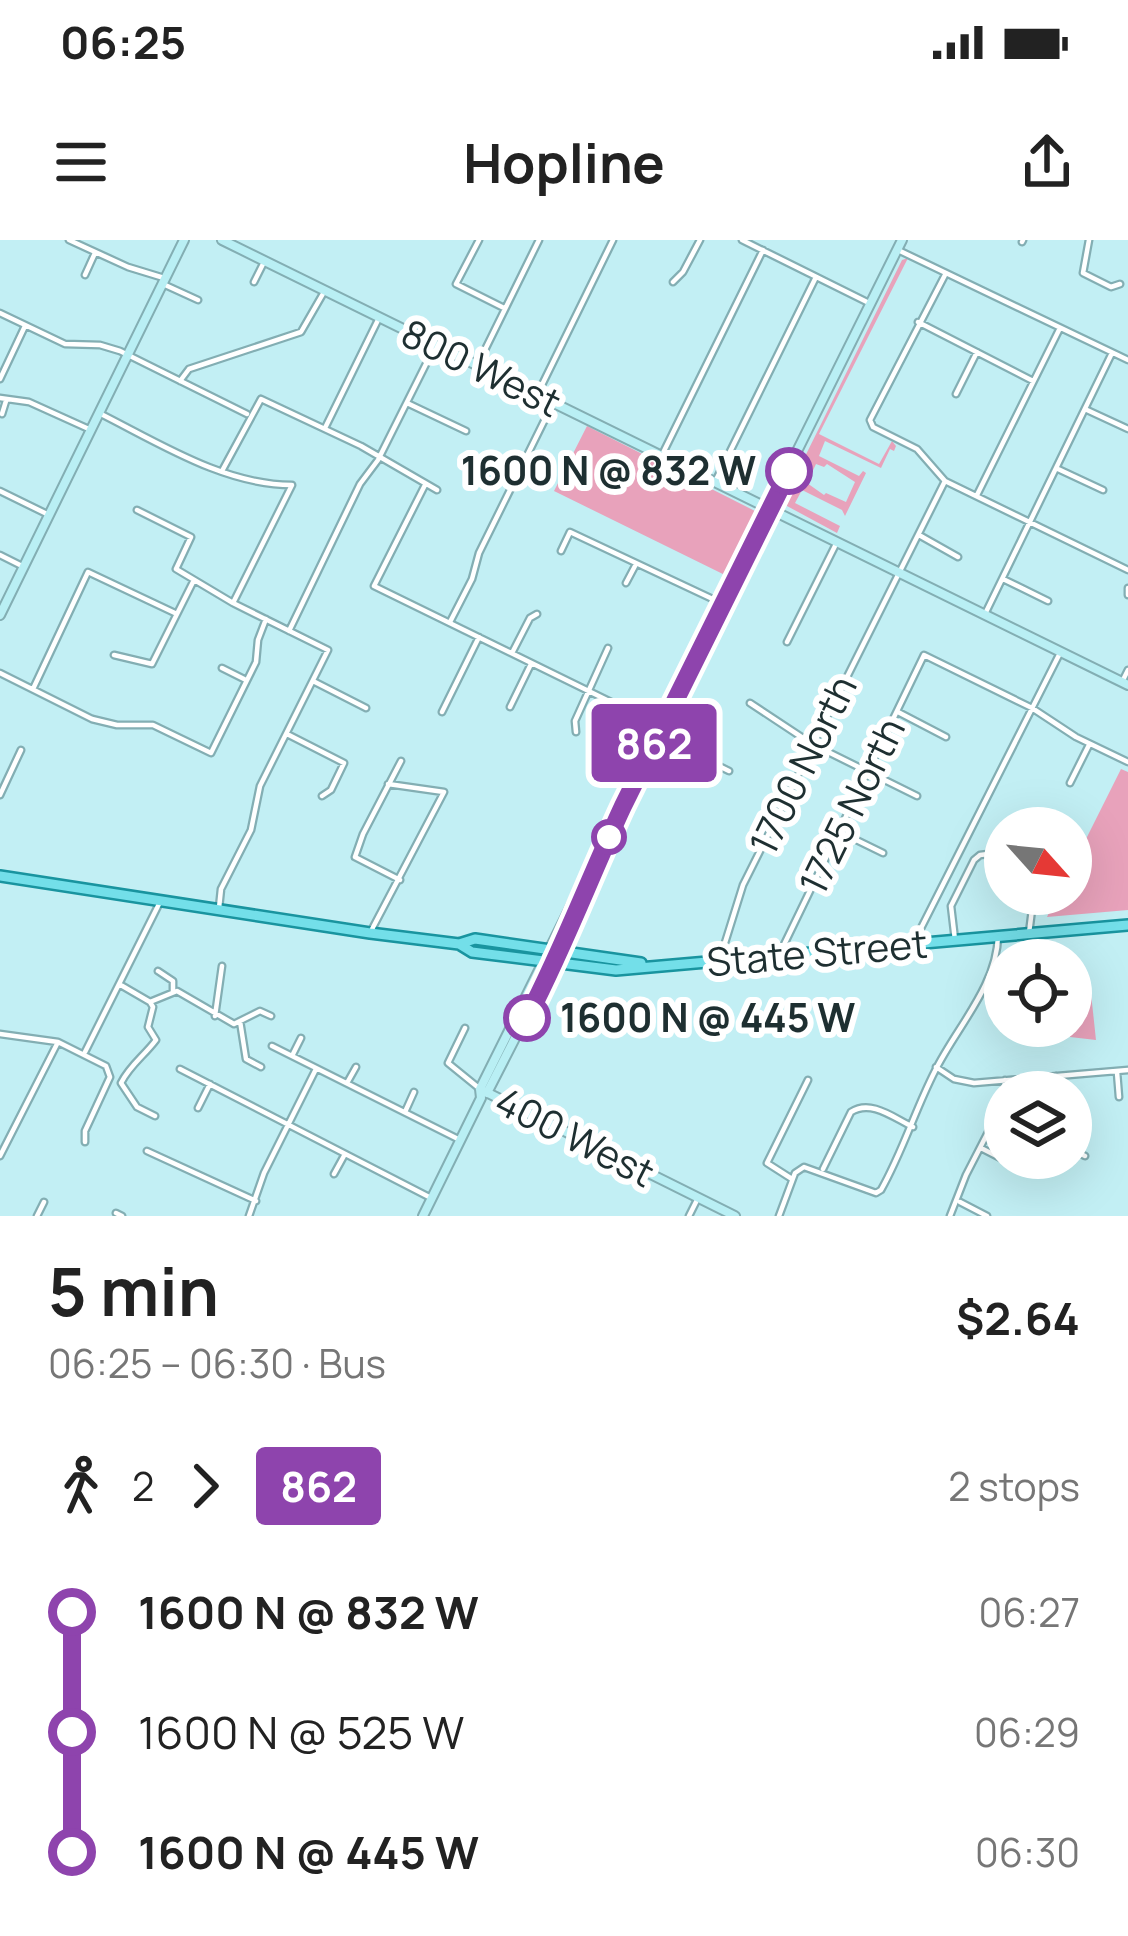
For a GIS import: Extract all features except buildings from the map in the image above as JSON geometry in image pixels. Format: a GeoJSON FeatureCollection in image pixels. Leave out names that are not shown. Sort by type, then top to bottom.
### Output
{"type":"FeatureCollection","features":[{"type":"Feature","properties":{"kind":"main road","name":"State Street"},"geometry":{"type":"LineString","coordinates":[[0,876],[370,933],[459,944],[475,939],[649,965]]}},
{"type":"Feature","properties":{"kind":"main road","name":"State Street"},"geometry":{"type":"LineString","coordinates":[[459,944],[472,952],[616,970],[1128,925]]}},
{"type":"Feature","properties":{"kind":"street"},"geometry":{"type":"LineString","coordinates":[[69,240],[198,300]]}},
{"type":"Feature","properties":{"kind":"street"},"geometry":{"type":"LineString","coordinates":[[0,615],[184,240]]}},
{"type":"Feature","properties":{"kind":"street","name":"800 West"},"geometry":{"type":"LineString","coordinates":[[222,240],[1125,683]]}},
{"type":"Feature","properties":{"kind":"street"},"geometry":{"type":"LineString","coordinates":[[478,240],[456,284],[505,308]]}},
{"type":"Feature","properties":{"kind":"street"},"geometry":{"type":"LineString","coordinates":[[477,366],[539,240]]}},
{"type":"Feature","properties":{"kind":"street"},"geometry":{"type":"LineString","coordinates":[[537,394],[614,240]]}},
{"type":"Feature","properties":{"kind":"street"},"geometry":{"type":"LineString","coordinates":[[673,282],[700,240]]}},
{"type":"Feature","properties":{"kind":"street"},"geometry":{"type":"LineString","coordinates":[[742,240],[871,304]]}},
{"type":"Feature","properties":{"kind":"street"},"geometry":{"type":"LineString","coordinates":[[1089,240],[1083,273],[1111,287],[1120,284]]}},
{"type":"Feature","properties":{"kind":"street"},"geometry":{"type":"LineString","coordinates":[[423,1216],[596,874],[598,860],[660,731],[900,245],[946,273],[1128,360]]}},
{"type":"Feature","properties":{"kind":"street"},"geometry":{"type":"LineString","coordinates":[[662,455],[763,250]]}},
{"type":"Feature","properties":{"kind":"street"},"geometry":{"type":"LineString","coordinates":[[85,275],[95,253]]}},
{"type":"Feature","properties":{"kind":"street"},"geometry":{"type":"LineString","coordinates":[[254,282],[264,262]]}},
{"type":"Feature","properties":{"kind":"street"},"geometry":{"type":"LineString","coordinates":[[946,273],[870,420],[873,427],[917,449],[945,481],[1128,570]]}},
{"type":"Feature","properties":{"kind":"street"},"geometry":{"type":"LineString","coordinates":[[715,482],[816,277]]}},
{"type":"Feature","properties":{"kind":"street"},"geometry":{"type":"LineString","coordinates":[[180,382],[189,369],[302,332],[325,291]]}},
{"type":"Feature","properties":{"kind":"street"},"geometry":{"type":"LineString","coordinates":[[0,314],[65,344],[100,345],[128,355],[249,416]]}},
{"type":"Feature","properties":{"kind":"street"},"geometry":{"type":"LineString","coordinates":[[325,428],[379,318]]}},
{"type":"Feature","properties":{"kind":"street"},"geometry":{"type":"LineString","coordinates":[[918,322],[1034,381]]}},
{"type":"Feature","properties":{"kind":"street"},"geometry":{"type":"LineString","coordinates":[[0,379],[25,326]]}},
{"type":"Feature","properties":{"kind":"street"},"geometry":{"type":"LineString","coordinates":[[976,496],[1060,328]]}},
{"type":"Feature","properties":{"kind":"street"},"geometry":{"type":"LineString","coordinates":[[289,631],[360,484],[378,460],[435,346]]}},
{"type":"Feature","properties":{"kind":"street"},"geometry":{"type":"LineString","coordinates":[[956,394],[976,352]]}},
{"type":"Feature","properties":{"kind":"street"},"geometry":{"type":"LineString","coordinates":[[985,614],[1112,353]]}},
{"type":"Feature","properties":{"kind":"street"},"geometry":{"type":"LineString","coordinates":[[2,414],[3,400],[29,403],[91,430]]}},
{"type":"Feature","properties":{"kind":"street"},"geometry":{"type":"LineString","coordinates":[[221,472],[258,400],[266,400],[437,490]]}},
{"type":"Feature","properties":{"kind":"street"},"geometry":{"type":"LineString","coordinates":[[407,403],[466,431]]}},
{"type":"Feature","properties":{"kind":"street"},"geometry":{"type":"LineString","coordinates":[[450,622],[472,579],[478,553],[553,403]]}},
{"type":"Feature","properties":{"kind":"street"},"geometry":{"type":"LineString","coordinates":[[1088,410],[1128,429]]}},
{"type":"Feature","properties":{"kind":"street"},"geometry":{"type":"LineString","coordinates":[[99,413],[221,472],[261,483],[292,485],[233,603]]}},
{"type":"Feature","properties":{"kind":"street"},"geometry":{"type":"LineString","coordinates":[[1058,469],[1103,490]]}},
{"type":"Feature","properties":{"kind":"street","name":"1700 North"},"geometry":{"type":"LineString","coordinates":[[719,962],[743,885],[945,481]]}},
{"type":"Feature","properties":{"kind":"street"},"geometry":{"type":"LineString","coordinates":[[425,485],[374,586],[588,690],[729,771]]}},
{"type":"Feature","properties":{"kind":"street"},"geometry":{"type":"LineString","coordinates":[[0,491],[49,515]]}},
{"type":"Feature","properties":{"kind":"street"},"geometry":{"type":"LineString","coordinates":[[137,510],[191,537],[176,569],[328,650],[260,786],[251,830],[221,889],[219,909]]}},
{"type":"Feature","properties":{"kind":"street"},"geometry":{"type":"LineString","coordinates":[[560,551],[570,532],[723,604]]}},
{"type":"Feature","properties":{"kind":"street"},"geometry":{"type":"LineString","coordinates":[[919,535],[958,557]]}},
{"type":"Feature","properties":{"kind":"street"},"geometry":{"type":"LineString","coordinates":[[787,642],[837,542]]}},
{"type":"Feature","properties":{"kind":"street"},"geometry":{"type":"LineString","coordinates":[[0,555],[24,567]]}},
{"type":"Feature","properties":{"kind":"street"},"geometry":{"type":"LineString","coordinates":[[626,583],[636,564]]}},
{"type":"Feature","properties":{"kind":"street"},"geometry":{"type":"LineString","coordinates":[[33,689],[88,572],[176,614]]}},
{"type":"Feature","properties":{"kind":"street"},"geometry":{"type":"LineString","coordinates":[[1003,579],[1048,601]]}},
{"type":"Feature","properties":{"kind":"street"},"geometry":{"type":"LineString","coordinates":[[114,655],[152,664],[194,580]]}},
{"type":"Feature","properties":{"kind":"street"},"geometry":{"type":"LineString","coordinates":[[512,653],[530,618],[537,614]]}},
{"type":"Feature","properties":{"kind":"street"},"geometry":{"type":"LineString","coordinates":[[0,673],[100,722],[153,725],[211,753],[256,662],[266,620]]}},
{"type":"Feature","properties":{"kind":"street"},"geometry":{"type":"LineString","coordinates":[[442,712],[479,637]]}},
{"type":"Feature","properties":{"kind":"street"},"geometry":{"type":"LineString","coordinates":[[576,732],[574,721],[608,648]]}},
{"type":"Feature","properties":{"kind":"street"},"geometry":{"type":"LineString","coordinates":[[913,944],[1061,652]]}},
{"type":"Feature","properties":{"kind":"street","name":"1725 North"},"geometry":{"type":"LineString","coordinates":[[778,956],[924,655],[1032,708]]}},
{"type":"Feature","properties":{"kind":"street"},"geometry":{"type":"LineString","coordinates":[[510,707],[532,662]]}},
{"type":"Feature","properties":{"kind":"street"},"geometry":{"type":"LineString","coordinates":[[222,668],[247,680]]}},
{"type":"Feature","properties":{"kind":"street"},"geometry":{"type":"LineString","coordinates":[[1125,683],[1128,670]]}},
{"type":"Feature","properties":{"kind":"street"},"geometry":{"type":"LineString","coordinates":[[313,681],[366,708]]}},
{"type":"Feature","properties":{"kind":"street"},"geometry":{"type":"LineString","coordinates":[[750,703],[812,744],[917,796]]}},
{"type":"Feature","properties":{"kind":"street"},"geometry":{"type":"LineString","coordinates":[[1032,708],[1128,762]]}},
{"type":"Feature","properties":{"kind":"street"},"geometry":{"type":"LineString","coordinates":[[898,712],[946,736]]}},
{"type":"Feature","properties":{"kind":"street"},"geometry":{"type":"LineString","coordinates":[[286,734],[344,763],[331,790],[322,796]]}},
{"type":"Feature","properties":{"kind":"street"},"geometry":{"type":"LineString","coordinates":[[1070,783],[1090,744]]}},
{"type":"Feature","properties":{"kind":"street"},"geometry":{"type":"LineString","coordinates":[[0,795],[21,750]]}},
{"type":"Feature","properties":{"kind":"street"},"geometry":{"type":"LineString","coordinates":[[400,880],[355,857],[401,761]]}},
{"type":"Feature","properties":{"kind":"street"},"geometry":{"type":"LineString","coordinates":[[370,933],[444,792],[388,784]]}},
{"type":"Feature","properties":{"kind":"street"},"geometry":{"type":"LineString","coordinates":[[840,832],[883,853]]}},
{"type":"Feature","properties":{"kind":"street"},"geometry":{"type":"LineString","coordinates":[[955,940],[951,906],[977,856],[984,855]]}},
{"type":"Feature","properties":{"kind":"street"},"geometry":{"type":"LineString","coordinates":[[84,1054],[160,902]]}},
{"type":"Feature","properties":{"kind":"street"},"geometry":{"type":"LineString","coordinates":[[1028,933],[1031,915]]}},
{"type":"Feature","properties":{"kind":"street"},"geometry":{"type":"LineString","coordinates":[[779,1216],[792,1179],[804,1167],[876,1193],[884,1187],[914,1127],[936,1067],[995,961],[998,936]]}},
{"type":"Feature","properties":{"kind":"street"},"geometry":{"type":"LineString","coordinates":[[215,1016],[222,966]]}},
{"type":"Feature","properties":{"kind":"street"},"geometry":{"type":"LineString","coordinates":[[158,970],[173,981],[173,991]]}},
{"type":"Feature","properties":{"kind":"street"},"geometry":{"type":"LineString","coordinates":[[119,984],[153,1007],[148,1027],[157,1038],[130,1065],[121,1083],[137,1107],[155,1116]]}},
{"type":"Feature","properties":{"kind":"street"},"geometry":{"type":"LineString","coordinates":[[150,1002],[173,991],[234,1024],[260,1012],[272,1016]]}},
{"type":"Feature","properties":{"kind":"street"},"geometry":{"type":"LineString","coordinates":[[240,1021],[246,1059],[261,1066]]}},
{"type":"Feature","properties":{"kind":"street"},"geometry":{"type":"LineString","coordinates":[[465,1028],[448,1064],[483,1094]]}},
{"type":"Feature","properties":{"kind":"street"},"geometry":{"type":"LineString","coordinates":[[0,1034],[58,1042],[106,1066],[110,1077],[85,1131],[85,1142]]}},
{"type":"Feature","properties":{"kind":"street"},"geometry":{"type":"LineString","coordinates":[[292,1056],[301,1038]]}},
{"type":"Feature","properties":{"kind":"street"},"geometry":{"type":"LineString","coordinates":[[0,1156],[58,1042]]}},
{"type":"Feature","properties":{"kind":"street"},"geometry":{"type":"LineString","coordinates":[[272,1046],[460,1140]]}},
{"type":"Feature","properties":{"kind":"street"},"geometry":{"type":"LineString","coordinates":[[347,1083],[356,1066]]}},
{"type":"Feature","properties":{"kind":"street"},"geometry":{"type":"LineString","coordinates":[[936,1067],[965,1083],[984,1082]]}},
{"type":"Feature","properties":{"kind":"street"},"geometry":{"type":"LineString","coordinates":[[249,1216],[264,1173],[316,1068]]}},
{"type":"Feature","properties":{"kind":"street"},"geometry":{"type":"LineString","coordinates":[[179,1069],[431,1199]]}},
{"type":"Feature","properties":{"kind":"street"},"geometry":{"type":"LineString","coordinates":[[1092,1073],[1128,1070]]}},
{"type":"Feature","properties":{"kind":"street"},"geometry":{"type":"LineString","coordinates":[[1117,1071],[1119,1096]]}},
{"type":"Feature","properties":{"kind":"street"},"geometry":{"type":"LineString","coordinates":[[792,1179],[769,1168],[767,1160],[808,1080]]}},
{"type":"Feature","properties":{"kind":"street"},"geometry":{"type":"LineString","coordinates":[[198,1108],[210,1084]]}},
{"type":"Feature","properties":{"kind":"street"},"geometry":{"type":"LineString","coordinates":[[404,1112],[414,1092]]}},
{"type":"Feature","properties":{"kind":"street","name":"400 West"},"geometry":{"type":"LineString","coordinates":[[483,1094],[735,1216]]}},
{"type":"Feature","properties":{"kind":"street"},"geometry":{"type":"LineString","coordinates":[[822,1171],[854,1108],[871,1107],[914,1127]]}},
{"type":"Feature","properties":{"kind":"street"},"geometry":{"type":"LineString","coordinates":[[950,1216],[984,1142]]}},
{"type":"Feature","properties":{"kind":"street"},"geometry":{"type":"LineString","coordinates":[[147,1151],[256,1202]]}},
{"type":"Feature","properties":{"kind":"street"},"geometry":{"type":"LineString","coordinates":[[334,1174],[345,1154]]}},
{"type":"Feature","properties":{"kind":"street"},"geometry":{"type":"LineString","coordinates":[[689,1216],[698,1198]]}},
{"type":"Feature","properties":{"kind":"street"},"geometry":{"type":"LineString","coordinates":[[958,1201],[987,1216]]}},
{"type":"Feature","properties":{"kind":"street"},"geometry":{"type":"LineString","coordinates":[[37,1216],[44,1202]]}},
{"type":"Feature","properties":{"kind":"shaded area"},"geometry":{"type":"Polygon","coordinates":[[[908,258],[819,434],[879,464],[892,441],[894,451],[890,449],[881,468],[825,441],[819,456],[859,476],[866,473],[845,516],[802,490],[795,503],[840,526],[837,533],[787,506],[784,499],[902,260],[908,258]],[[816,464],[807,483],[846,502],[855,482],[827,464],[816,464]]]}},
{"type":"Feature","properties":{"kind":"shaded area"},"geometry":{"type":"Polygon","coordinates":[[[587,426],[755,511],[755,524],[729,577],[554,491],[587,426]]]}},
{"type":"Feature","properties":{"kind":"shaded area"},"geometry":{"type":"Polygon","coordinates":[[[1121,769],[1128,772],[1128,910],[1092,913],[1092,827],[1121,769]]]}},
{"type":"Feature","properties":{"kind":"bus line","name":"862"},"geometry":{"type":"LineString","coordinates":[[527,1018],[582,907],[623,806],[789,471]]}},
{"type":"Feature","properties":{"kind":"place","name":"1600 N @ 832 W"},"geometry":{"type":"Point","coordinates":[789,471]}},
{"type":"Feature","properties":{"kind":"place","name":"1600 N @ 445 W"},"geometry":{"type":"Point","coordinates":[527,1018]}}]}
